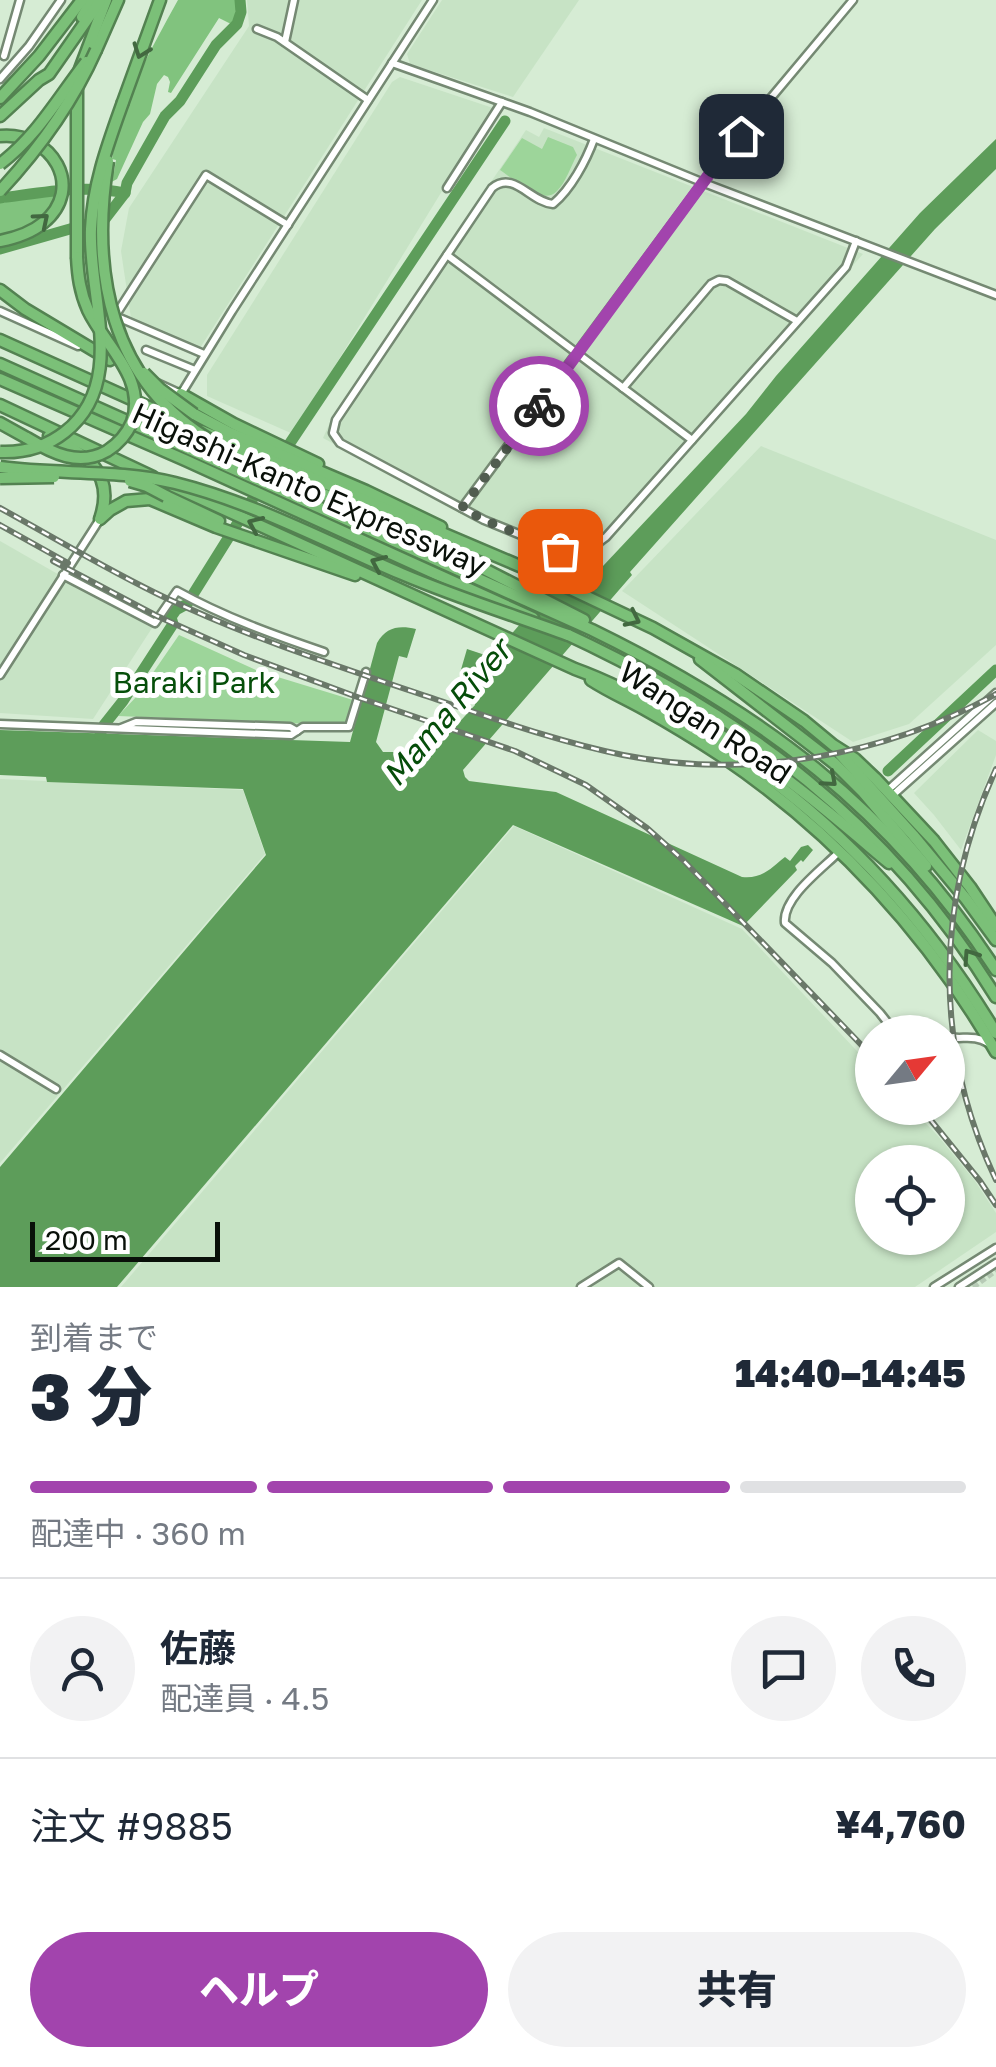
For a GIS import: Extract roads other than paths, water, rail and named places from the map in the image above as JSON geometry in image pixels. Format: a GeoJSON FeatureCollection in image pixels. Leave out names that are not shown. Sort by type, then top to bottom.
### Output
{"type":"FeatureCollection","features":[{"type":"Feature","properties":{"kind":"highway"},"geometry":{"type":"LineString","coordinates":[[22,75],[71,0]]}},
{"type":"Feature","properties":{"kind":"highway"},"geometry":{"type":"LineString","coordinates":[[0,98],[82,0]]}},
{"type":"Feature","properties":{"kind":"highway"},"geometry":{"type":"LineString","coordinates":[[38,80],[92,0]]}},
{"type":"Feature","properties":{"kind":"highway"},"geometry":{"type":"LineString","coordinates":[[0,116],[48,74],[104,0]]}},
{"type":"Feature","properties":{"kind":"highway"},"geometry":{"type":"LineString","coordinates":[[0,424],[58,455],[83,458],[111,448],[124,437],[131,423],[135,401],[132,384],[87,308],[80,288],[77,257],[76,87],[104,0]]}},
{"type":"Feature","properties":{"kind":"highway"},"geometry":{"type":"LineString","coordinates":[[0,191],[30,158],[63,111],[86,73],[118,0]]}},
{"type":"Feature","properties":{"kind":"highway"},"geometry":{"type":"LineString","coordinates":[[0,452],[36,448],[58,438],[78,421],[96,388],[102,348],[92,270],[92,224],[101,164],[160,0]]}},
{"type":"Feature","properties":{"kind":"highway"},"geometry":{"type":"LineString","coordinates":[[0,164],[42,124],[96,50]]}},
{"type":"Feature","properties":{"kind":"highway"},"geometry":{"type":"LineString","coordinates":[[123,102],[103,202],[104,268],[108,298],[125,348],[140,376],[161,402],[188,426],[238,455],[524,589],[632,650]]}},
{"type":"Feature","properties":{"kind":"highway"},"geometry":{"type":"LineString","coordinates":[[0,136],[18,136],[41,144],[54,160],[62,180],[59,202],[44,222],[0,241]]}},
{"type":"Feature","properties":{"kind":"highway"},"geometry":{"type":"LineString","coordinates":[[77,257],[89,296],[113,334],[152,381],[194,414],[255,445],[304,456],[366,491],[680,642],[758,688],[833,745],[890,808],[996,940]]}},
{"type":"Feature","properties":{"kind":"highway"},"geometry":{"type":"LineString","coordinates":[[3,295],[110,360]]}},
{"type":"Feature","properties":{"kind":"highway"},"geometry":{"type":"LineString","coordinates":[[0,340],[255,445],[541,575]]}},
{"type":"Feature","properties":{"kind":"highway","name":"Higashi-Kanto Expressway"},"geometry":{"type":"LineString","coordinates":[[0,364],[632,650],[724,701],[800,754],[888,834],[952,908],[996,970]]}},
{"type":"Feature","properties":{"kind":"highway","name":"Higashi-Kanto Expressway"},"geometry":{"type":"LineString","coordinates":[[0,379],[568,635],[697,701],[776,754],[858,824],[941,916],[996,997]]}},
{"type":"Feature","properties":{"kind":"highway"},"geometry":{"type":"LineString","coordinates":[[182,394],[255,445]]}},
{"type":"Feature","properties":{"kind":"highway"},"geometry":{"type":"LineString","coordinates":[[0,407],[668,713],[704,726],[768,764],[916,886]]}},
{"type":"Feature","properties":{"kind":"highway"},"geometry":{"type":"LineString","coordinates":[[0,407],[94,464],[104,491],[100,519]]}},
{"type":"Feature","properties":{"kind":"highway"},"geometry":{"type":"LineString","coordinates":[[0,467],[128,475],[216,494],[404,574],[568,635]]}},
{"type":"Feature","properties":{"kind":"highway"},"geometry":{"type":"LineString","coordinates":[[0,478],[110,478],[134,482],[210,521]]}},
{"type":"Feature","properties":{"kind":"highway"},"geometry":{"type":"LineString","coordinates":[[100,519],[116,506],[142,498],[163,503],[408,593]]}},
{"type":"Feature","properties":{"kind":"highway"},"geometry":{"type":"LineString","coordinates":[[680,642],[834,763],[912,848],[952,908]]}},
{"type":"Feature","properties":{"kind":"highway","name":"Wangan Road"},"geometry":{"type":"LineString","coordinates":[[611,687],[725,759],[788,806],[840,852],[928,950],[994,1049]]}},
{"type":"Feature","properties":{"kind":"highway"},"geometry":{"type":"LineString","coordinates":[[668,713],[745,759],[828,825],[901,900],[959,975],[996,1033]]}},
{"type":"Feature","properties":{"kind":"highway","name":"Wangan Road"},"geometry":{"type":"LineString","coordinates":[[833,745],[890,793],[946,855],[996,926]]}},
{"type":"Feature","properties":{"kind":"street"},"geometry":{"type":"LineString","coordinates":[[4,56],[20,0]]}},
{"type":"Feature","properties":{"kind":"street"},"geometry":{"type":"LineString","coordinates":[[0,79],[30,46],[61,0]]}},
{"type":"Feature","properties":{"kind":"street"},"geometry":{"type":"LineString","coordinates":[[285,42],[294,0]]}},
{"type":"Feature","properties":{"kind":"street"},"geometry":{"type":"LineString","coordinates":[[0,311],[182,394],[432,0]]}},
{"type":"Feature","properties":{"kind":"street"},"geometry":{"type":"LineString","coordinates":[[462,508],[724,154],[852,0]]}},
{"type":"Feature","properties":{"kind":"street"},"geometry":{"type":"LineString","coordinates":[[257,29],[285,42],[368,100]]}},
{"type":"Feature","properties":{"kind":"street"},"geometry":{"type":"LineString","coordinates":[[392,63],[995,293]]}},
{"type":"Feature","properties":{"kind":"street"},"geometry":{"type":"LineString","coordinates":[[447,188],[502,102]]}},
{"type":"Feature","properties":{"kind":"street"},"geometry":{"type":"LineString","coordinates":[[594,138],[586,158],[557,202],[544,204],[513,183],[499,182],[492,188],[336,420],[333,432],[340,442],[484,520],[553,548],[566,552],[585,550],[606,537],[846,267],[856,242]]}},
{"type":"Feature","properties":{"kind":"street"},"geometry":{"type":"LineString","coordinates":[[204,354],[115,316],[206,175],[288,225]]}},
{"type":"Feature","properties":{"kind":"street"},"geometry":{"type":"LineString","coordinates":[[447,255],[692,440]]}},
{"type":"Feature","properties":{"kind":"street"},"geometry":{"type":"LineString","coordinates":[[623,388],[716,281],[727,281],[797,321]]}},
{"type":"Feature","properties":{"kind":"street"},"geometry":{"type":"LineString","coordinates":[[146,350],[195,370]]}},
{"type":"Feature","properties":{"kind":"street"},"geometry":{"type":"LineString","coordinates":[[0,675],[100,519]]}},
{"type":"Feature","properties":{"kind":"street"},"geometry":{"type":"LineString","coordinates":[[63,575],[155,623],[177,591],[266,632],[324,652]]}},
{"type":"Feature","properties":{"kind":"street"},"geometry":{"type":"LineString","coordinates":[[0,724],[120,729],[136,722],[290,727],[297,731],[303,727],[348,727],[366,672]]}},
{"type":"Feature","properties":{"kind":"street"},"geometry":{"type":"LineString","coordinates":[[890,793],[990,705],[996,694]]}},
{"type":"Feature","properties":{"kind":"street"},"geometry":{"type":"LineString","coordinates":[[840,852],[791,901],[784,914],[786,923],[832,963],[882,1015]]}},
{"type":"Feature","properties":{"kind":"street"},"geometry":{"type":"LineString","coordinates":[[965,1039],[977,1037],[994,1049]]}},
{"type":"Feature","properties":{"kind":"street"},"geometry":{"type":"LineString","coordinates":[[0,1055],[56,1089]]}},
{"type":"Feature","properties":{"kind":"street"},"geometry":{"type":"LineString","coordinates":[[937,1286],[996,1248]]}},
{"type":"Feature","properties":{"kind":"street"},"geometry":{"type":"LineString","coordinates":[[959,1287],[996,1263]]}},
{"type":"Feature","properties":{"kind":"street"},"geometry":{"type":"LineString","coordinates":[[580,1287],[619,1264],[648,1287]]}},
{"type":"Feature","properties":{"kind":"waterway"},"geometry":{"type":"LineString","coordinates":[[0,249],[105,219],[125,193],[165,116],[180,101],[216,45],[237,24],[240,0]]}},
{"type":"Feature","properties":{"kind":"waterway"},"geometry":{"type":"LineString","coordinates":[[100,735],[173,624],[171,617],[187,604],[505,121]]}},
{"type":"Feature","properties":{"kind":"waterway"},"geometry":{"type":"LineString","coordinates":[[0,198],[78,189],[125,193]]}},
{"type":"Feature","properties":{"kind":"waterway"},"geometry":{"type":"LineString","coordinates":[[888,771],[996,670]]}},
{"type":"Feature","properties":{"kind":"tunnel"},"geometry":{"type":"LineString","coordinates":[[973,1287],[996,1270]]}},
{"type":"Feature","properties":{"kind":"railway"},"geometry":{"type":"LineString","coordinates":[[0,508],[145,588],[228,625],[495,719],[623,755],[719,765],[815,757],[908,733],[996,694]]}},
{"type":"Feature","properties":{"kind":"railway"},"geometry":{"type":"LineString","coordinates":[[0,525],[68,563]]}},
{"type":"Feature","properties":{"kind":"railway"},"geometry":{"type":"LineString","coordinates":[[53,561],[157,616],[244,655],[515,751],[586,785],[647,828],[683,860],[855,1038]]}},
{"type":"Feature","properties":{"kind":"railway"},"geometry":{"type":"LineString","coordinates":[[996,769],[961,871],[950,974],[952,1027],[961,1078],[975,1130],[996,1180]]}},
{"type":"Feature","properties":{"kind":"railway"},"geometry":{"type":"LineString","coordinates":[[935,1125],[996,1205]]}},
{"type":"Feature","properties":{"kind":"park label","name":"Baraki Park"},"geometry":{"type":"Point","coordinates":[194,683]}},
{"type":"Feature","properties":{"kind":"water label","name":"Mama River"},"geometry":{"type":"Point","coordinates":[447,713]}}]}
